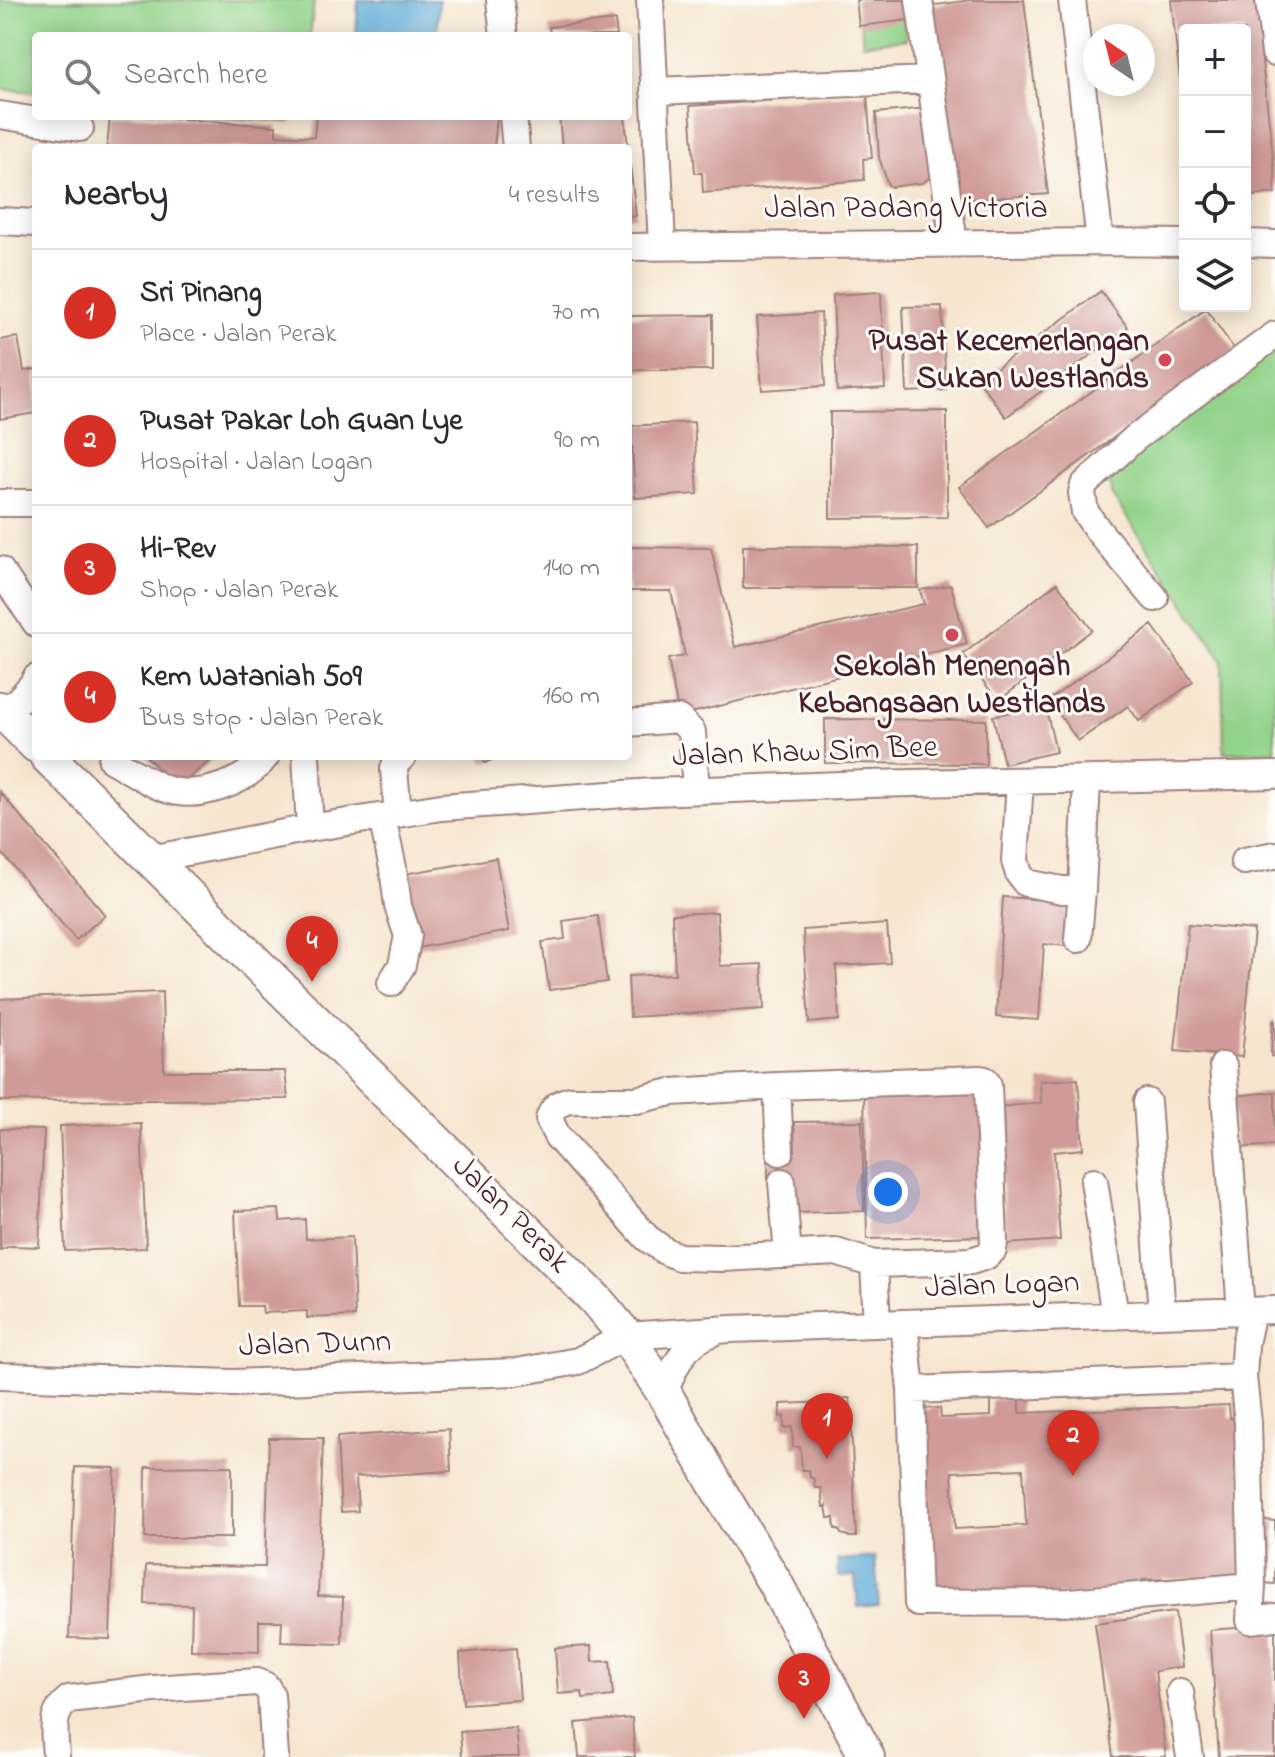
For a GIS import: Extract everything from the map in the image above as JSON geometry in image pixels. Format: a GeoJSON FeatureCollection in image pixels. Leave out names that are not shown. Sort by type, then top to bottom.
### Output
{"type":"FeatureCollection","features":[{"type":"Feature","properties":{"kind":"main road"},"geometry":{"type":"LineString","coordinates":[[2,712],[32,741]]}},
{"type":"Feature","properties":{"kind":"main road","name":"Jalan Perak"},"geometry":{"type":"LineString","coordinates":[[51,760],[596,1300],[626,1336],[664,1393],[775,1583],[862,1755]]}},
{"type":"Feature","properties":{"kind":"street"},"geometry":{"type":"LineString","coordinates":[[500,0],[504,32]]}},
{"type":"Feature","properties":{"kind":"street"},"geometry":{"type":"LineString","coordinates":[[650,0],[662,245]]}},
{"type":"Feature","properties":{"kind":"street"},"geometry":{"type":"LineString","coordinates":[[919,0],[954,243]]}},
{"type":"Feature","properties":{"kind":"street"},"geometry":{"type":"LineString","coordinates":[[1072,0],[1100,242]]}},
{"type":"Feature","properties":{"kind":"street"},"geometry":{"type":"LineString","coordinates":[[1269,0],[1275,53]]}},
{"type":"Feature","properties":{"kind":"street"},"geometry":{"type":"LineString","coordinates":[[654,91],[930,80]]}},
{"type":"Feature","properties":{"kind":"street"},"geometry":{"type":"LineString","coordinates":[[0,115],[80,128]]}},
{"type":"Feature","properties":{"kind":"street"},"geometry":{"type":"LineString","coordinates":[[513,120],[516,144]]}},
{"type":"Feature","properties":{"kind":"street"},"geometry":{"type":"LineString","coordinates":[[0,221],[32,223]]}},
{"type":"Feature","properties":{"kind":"street","name":"Jalan Padang Victoria"},"geometry":{"type":"LineString","coordinates":[[632,247],[1179,243]]}},
{"type":"Feature","properties":{"kind":"street"},"geometry":{"type":"LineString","coordinates":[[1251,243],[1275,244]]}},
{"type":"Feature","properties":{"kind":"street"},"geometry":{"type":"LineString","coordinates":[[1155,598],[1085,512],[1084,485],[1135,438],[1275,335]]}},
{"type":"Feature","properties":{"kind":"street"},"geometry":{"type":"LineString","coordinates":[[0,503],[32,503]]}},
{"type":"Feature","properties":{"kind":"street"},"geometry":{"type":"LineString","coordinates":[[0,570],[32,617]]}},
{"type":"Feature","properties":{"kind":"street"},"geometry":{"type":"LineString","coordinates":[[2,712],[32,685]]}},
{"type":"Feature","properties":{"kind":"street"},"geometry":{"type":"LineString","coordinates":[[632,723],[679,719],[692,732],[696,790]]}},
{"type":"Feature","properties":{"kind":"street"},"geometry":{"type":"LineString","coordinates":[[80,789],[111,760]]}},
{"type":"Feature","properties":{"kind":"street"},"geometry":{"type":"LineString","coordinates":[[116,760],[165,789],[199,793],[241,779],[262,760]]}},
{"type":"Feature","properties":{"kind":"street"},"geometry":{"type":"LineString","coordinates":[[306,760],[310,828]]}},
{"type":"Feature","properties":{"kind":"street"},"geometry":{"type":"LineString","coordinates":[[391,983],[402,965],[408,936],[398,906],[390,815],[394,769],[399,760]]}},
{"type":"Feature","properties":{"kind":"street","name":"Jalan Khaw Sim Bee"},"geometry":{"type":"LineString","coordinates":[[151,859],[310,828],[441,807],[696,790],[1275,775]]}},
{"type":"Feature","properties":{"kind":"street"},"geometry":{"type":"LineString","coordinates":[[1078,939],[1087,780]]}},
{"type":"Feature","properties":{"kind":"street"},"geometry":{"type":"LineString","coordinates":[[1020,781],[1015,861],[1019,874],[1026,883],[1062,890],[1082,890]]}},
{"type":"Feature","properties":{"kind":"street"},"geometry":{"type":"LineString","coordinates":[[1244,861],[1275,855]]}},
{"type":"Feature","properties":{"kind":"street"},"geometry":{"type":"LineString","coordinates":[[1223,1066],[1256,1311],[1245,1344],[1243,1377],[1248,1423],[1250,1620],[1275,1617]]}},
{"type":"Feature","properties":{"kind":"street"},"geometry":{"type":"LineString","coordinates":[[985,1080],[988,1085],[993,1250],[978,1260],[874,1264],[836,1252],[788,1255],[679,1257],[665,1251],[647,1238],[557,1136],[549,1119],[552,1109],[570,1100],[636,1100],[672,1092],[985,1080]]}},
{"type":"Feature","properties":{"kind":"street"},"geometry":{"type":"LineString","coordinates":[[777,1086],[780,1152]]}},
{"type":"Feature","properties":{"kind":"street"},"geometry":{"type":"LineString","coordinates":[[1147,1102],[1162,1314]]}},
{"type":"Feature","properties":{"kind":"street"},"geometry":{"type":"LineString","coordinates":[[1094,1181],[1115,1316]]}},
{"type":"Feature","properties":{"kind":"street"},"geometry":{"type":"LineString","coordinates":[[782,1182],[788,1255]]}},
{"type":"Feature","properties":{"kind":"street"},"geometry":{"type":"LineString","coordinates":[[874,1264],[877,1324]]}},
{"type":"Feature","properties":{"kind":"street","name":"Jalan Logan"},"geometry":{"type":"LineString","coordinates":[[626,1336],[731,1329],[1256,1311]]}},
{"type":"Feature","properties":{"kind":"street"},"geometry":{"type":"LineString","coordinates":[[904,1323],[911,1390],[918,1603],[1069,1602],[1252,1586]]}},
{"type":"Feature","properties":{"kind":"street","name":"Jalan Logan"},"geometry":{"type":"LineString","coordinates":[[664,1393],[685,1349],[707,1334],[731,1329]]}},
{"type":"Feature","properties":{"kind":"street","name":"Jalan Dunn"},"geometry":{"type":"LineString","coordinates":[[0,1376],[234,1383],[517,1372],[578,1361],[626,1336]]}},
{"type":"Feature","properties":{"kind":"street"},"geometry":{"type":"LineString","coordinates":[[911,1390],[1243,1377]]}},
{"type":"Feature","properties":{"kind":"street"},"geometry":{"type":"LineString","coordinates":[[56,1757],[55,1716],[60,1706],[69,1699],[257,1682],[266,1686],[271,1695],[275,1757]]}},
{"type":"Feature","properties":{"kind":"street"},"geometry":{"type":"LineString","coordinates":[[1180,1692],[1190,1757]]}},
{"type":"Feature","properties":{"kind":"green space"},"geometry":{"type":"Polygon","coordinates":[[[0,0],[314,0],[310,32],[32,32],[32,92],[0,89],[0,0]]]}},
{"type":"Feature","properties":{"kind":"green space"},"geometry":{"type":"Polygon","coordinates":[[[859,0],[902,0],[906,39],[863,44],[859,0]]]}},
{"type":"Feature","properties":{"kind":"green space"},"geometry":{"type":"Polygon","coordinates":[[[1275,336],[1275,752],[1224,753],[1222,660],[1111,494],[1110,479],[1116,466],[1275,336]]]}},
{"type":"Feature","properties":{"kind":"water"},"geometry":{"type":"Polygon","coordinates":[[[358,0],[439,0],[437,32],[356,32],[358,0]]]}},
{"type":"Feature","properties":{"kind":"water"},"geometry":{"type":"Polygon","coordinates":[[[875,1557],[879,1605],[858,1607],[855,1576],[838,1577],[837,1560],[875,1557]]]}},
{"type":"Feature","properties":{"kind":"building"},"geometry":{"type":"Polygon","coordinates":[[[856,0],[907,0],[909,20],[859,26],[856,0]]]}},
{"type":"Feature","properties":{"kind":"building"},"geometry":{"type":"Polygon","coordinates":[[[971,0],[1024,0],[1048,194],[955,201],[928,6],[971,0]]]}},
{"type":"Feature","properties":{"kind":"building"},"geometry":{"type":"Polygon","coordinates":[[[1171,0],[1255,0],[1275,193],[1251,196],[1251,24],[1179,24],[1179,70],[1171,0]]]}},
{"type":"Feature","properties":{"kind":"building"},"geometry":{"type":"Polygon","coordinates":[[[615,20],[616,32],[550,32],[549,27],[615,20]]]}},
{"type":"Feature","properties":{"kind":"building"},"geometry":{"type":"Polygon","coordinates":[[[867,94],[872,158],[863,159],[864,180],[703,193],[702,173],[695,173],[690,106],[867,94]]]}},
{"type":"Feature","properties":{"kind":"building"},"geometry":{"type":"Polygon","coordinates":[[[927,108],[934,170],[931,177],[922,183],[891,187],[879,157],[876,113],[927,108]]]}},
{"type":"Feature","properties":{"kind":"building"},"geometry":{"type":"Polygon","coordinates":[[[110,120],[195,120],[276,126],[276,135],[314,137],[316,120],[497,120],[494,144],[107,144],[110,120]]]}},
{"type":"Feature","properties":{"kind":"building"},"geometry":{"type":"Polygon","coordinates":[[[559,120],[625,120],[628,144],[562,144],[559,120]]]}},
{"type":"Feature","properties":{"kind":"building"},"geometry":{"type":"Polygon","coordinates":[[[632,181],[636,216],[632,216],[632,181]]]}},
{"type":"Feature","properties":{"kind":"building"},"geometry":{"type":"Polygon","coordinates":[[[1101,291],[1128,328],[1006,417],[979,381],[1101,291]]]}},
{"type":"Feature","properties":{"kind":"building"},"geometry":{"type":"Polygon","coordinates":[[[881,292],[885,388],[837,391],[833,295],[881,292]]]}},
{"type":"Feature","properties":{"kind":"building"},"geometry":{"type":"Polygon","coordinates":[[[942,306],[946,390],[907,392],[903,307],[942,306]]]}},
{"type":"Feature","properties":{"kind":"building"},"geometry":{"type":"Polygon","coordinates":[[[1202,312],[1208,312],[1235,350],[989,528],[959,487],[1202,312]]]}},
{"type":"Feature","properties":{"kind":"building"},"geometry":{"type":"Polygon","coordinates":[[[821,313],[825,386],[762,390],[757,317],[821,313]]]}},
{"type":"Feature","properties":{"kind":"building"},"geometry":{"type":"Polygon","coordinates":[[[713,315],[713,370],[632,370],[632,316],[713,315]]]}},
{"type":"Feature","properties":{"kind":"building"},"geometry":{"type":"Polygon","coordinates":[[[18,337],[24,371],[32,370],[32,414],[0,419],[0,340],[18,337]]]}},
{"type":"Feature","properties":{"kind":"building"},"geometry":{"type":"Polygon","coordinates":[[[947,411],[947,517],[830,518],[830,412],[947,411]]]}},
{"type":"Feature","properties":{"kind":"building"},"geometry":{"type":"Polygon","coordinates":[[[694,422],[698,494],[635,498],[632,426],[694,422]]]}},
{"type":"Feature","properties":{"kind":"building"},"geometry":{"type":"Polygon","coordinates":[[[743,546],[918,547],[918,588],[743,588],[743,546]]]}},
{"type":"Feature","properties":{"kind":"building"},"geometry":{"type":"Polygon","coordinates":[[[632,547],[711,548],[735,647],[924,604],[920,590],[951,585],[967,644],[679,716],[668,659],[685,656],[671,591],[632,591],[632,547]]]}},
{"type":"Feature","properties":{"kind":"building"},"geometry":{"type":"Polygon","coordinates":[[[1057,583],[1092,630],[998,701],[963,654],[1057,583]]]}},
{"type":"Feature","properties":{"kind":"building"},"geometry":{"type":"Polygon","coordinates":[[[1152,625],[1193,682],[1139,721],[1128,706],[1078,741],[1049,700],[1152,625]]]}},
{"type":"Feature","properties":{"kind":"building"},"geometry":{"type":"Polygon","coordinates":[[[1045,704],[1056,752],[1004,764],[993,716],[1045,704]]]}},
{"type":"Feature","properties":{"kind":"building"},"geometry":{"type":"Polygon","coordinates":[[[825,719],[986,720],[986,764],[825,763],[825,719]]]}},
{"type":"Feature","properties":{"kind":"building"},"geometry":{"type":"Polygon","coordinates":[[[150,760],[211,760],[177,788],[150,760]]]}},
{"type":"Feature","properties":{"kind":"building"},"geometry":{"type":"Polygon","coordinates":[[[0,792],[105,915],[76,940],[0,851],[0,792]]]}},
{"type":"Feature","properties":{"kind":"building"},"geometry":{"type":"Polygon","coordinates":[[[496,858],[509,931],[417,948],[404,874],[496,858]]]}},
{"type":"Feature","properties":{"kind":"building"},"geometry":{"type":"Polygon","coordinates":[[[1003,897],[1068,901],[1066,946],[1044,944],[1039,1020],[996,1017],[1003,897]]]}},
{"type":"Feature","properties":{"kind":"building"},"geometry":{"type":"Polygon","coordinates":[[[717,912],[720,966],[762,964],[764,1009],[630,1017],[628,976],[675,974],[672,914],[717,912]]]}},
{"type":"Feature","properties":{"kind":"building"},"geometry":{"type":"Polygon","coordinates":[[[598,916],[607,982],[549,990],[542,942],[565,939],[563,921],[598,916]]]}},
{"type":"Feature","properties":{"kind":"building"},"geometry":{"type":"Polygon","coordinates":[[[887,924],[890,963],[836,966],[839,1020],[809,1023],[803,930],[887,924]]]}},
{"type":"Feature","properties":{"kind":"building"},"geometry":{"type":"Polygon","coordinates":[[[1188,924],[1254,930],[1242,1057],[1175,1051],[1188,924]]]}},
{"type":"Feature","properties":{"kind":"building"},"geometry":{"type":"Polygon","coordinates":[[[162,992],[164,1071],[285,1071],[288,1099],[0,1101],[0,999],[162,992]]]}},
{"type":"Feature","properties":{"kind":"building"},"geometry":{"type":"Polygon","coordinates":[[[1275,1020],[1275,1057],[1271,1056],[1275,1020]]]}},
{"type":"Feature","properties":{"kind":"building"},"geometry":{"type":"Polygon","coordinates":[[[1078,1079],[1083,1149],[1054,1152],[1060,1240],[1006,1244],[997,1107],[1041,1103],[1040,1081],[1078,1079]]]}},
{"type":"Feature","properties":{"kind":"building"},"geometry":{"type":"Polygon","coordinates":[[[985,1087],[987,1236],[867,1239],[864,1090],[985,1087]]]}},
{"type":"Feature","properties":{"kind":"building"},"geometry":{"type":"Polygon","coordinates":[[[1275,1092],[1275,1145],[1236,1148],[1232,1096],[1275,1092]]]}},
{"type":"Feature","properties":{"kind":"building"},"geometry":{"type":"Polygon","coordinates":[[[862,1121],[864,1211],[795,1213],[794,1181],[768,1182],[768,1152],[795,1151],[794,1122],[862,1121]]]}},
{"type":"Feature","properties":{"kind":"building"},"geometry":{"type":"Polygon","coordinates":[[[141,1123],[146,1248],[65,1251],[60,1126],[141,1123]]]}},
{"type":"Feature","properties":{"kind":"building"},"geometry":{"type":"Polygon","coordinates":[[[0,1129],[44,1130],[39,1247],[10,1246],[0,1250],[0,1129]]]}},
{"type":"Feature","properties":{"kind":"building"},"geometry":{"type":"Polygon","coordinates":[[[279,1209],[280,1221],[305,1219],[306,1239],[352,1237],[355,1316],[307,1318],[307,1311],[263,1313],[262,1306],[239,1306],[235,1211],[279,1209]]]}},
{"type":"Feature","properties":{"kind":"building"},"geometry":{"type":"Polygon","coordinates":[[[850,1398],[856,1537],[841,1534],[839,1529],[835,1529],[834,1518],[828,1518],[821,1488],[815,1488],[809,1470],[802,1470],[800,1447],[793,1447],[792,1427],[784,1428],[784,1416],[780,1417],[780,1404],[850,1398]]]}},
{"type":"Feature","properties":{"kind":"building"},"geometry":{"type":"Polygon","coordinates":[[[1020,1399],[1020,1413],[1229,1405],[1230,1418],[1240,1418],[1245,1576],[1143,1580],[1143,1592],[924,1601],[918,1409],[940,1408],[941,1418],[991,1416],[991,1400],[1020,1399]],[[1023,1469],[952,1472],[955,1529],[1026,1525],[1023,1469]]]}},
{"type":"Feature","properties":{"kind":"building"},"geometry":{"type":"Polygon","coordinates":[[[449,1429],[451,1471],[356,1477],[358,1511],[341,1512],[337,1437],[449,1429]]]}},
{"type":"Feature","properties":{"kind":"building"},"geometry":{"type":"Polygon","coordinates":[[[269,1438],[323,1438],[318,1596],[343,1597],[342,1644],[281,1642],[282,1621],[259,1621],[259,1652],[191,1650],[192,1605],[145,1604],[146,1565],[265,1567],[269,1438]]]}},
{"type":"Feature","properties":{"kind":"building"},"geometry":{"type":"Polygon","coordinates":[[[232,1466],[232,1538],[145,1538],[146,1467],[232,1466]]]}},
{"type":"Feature","properties":{"kind":"building"},"geometry":{"type":"Polygon","coordinates":[[[75,1467],[115,1468],[110,1639],[69,1638],[75,1467]]]}},
{"type":"Feature","properties":{"kind":"building"},"geometry":{"type":"Polygon","coordinates":[[[1264,1520],[1275,1521],[1275,1584],[1262,1583],[1259,1570],[1264,1520]]]}},
{"type":"Feature","properties":{"kind":"building"},"geometry":{"type":"Polygon","coordinates":[[[1175,1612],[1182,1667],[1155,1671],[1166,1757],[1113,1757],[1095,1623],[1175,1612]]]}},
{"type":"Feature","properties":{"kind":"building"},"geometry":{"type":"Polygon","coordinates":[[[1275,1625],[1275,1757],[1219,1757],[1210,1630],[1275,1625]]]}},
{"type":"Feature","properties":{"kind":"building"},"geometry":{"type":"Polygon","coordinates":[[[591,1646],[592,1662],[610,1661],[613,1696],[583,1699],[582,1692],[558,1694],[555,1648],[591,1646]]]}},
{"type":"Feature","properties":{"kind":"building"},"geometry":{"type":"Polygon","coordinates":[[[516,1648],[520,1700],[463,1704],[460,1653],[516,1648]]]}},
{"type":"Feature","properties":{"kind":"building"},"geometry":{"type":"Polygon","coordinates":[[[632,1718],[635,1757],[579,1757],[576,1723],[632,1718]]]}},
{"type":"Feature","properties":{"kind":"building"},"geometry":{"type":"Polygon","coordinates":[[[516,1728],[519,1757],[462,1757],[460,1732],[516,1728]]]}},
{"type":"Feature","properties":{"kind":"place","name":"Pusat Kecemerlangan Sukan Westlands"},"geometry":{"type":"Point","coordinates":[1165,360]}},
{"type":"Feature","properties":{"kind":"place","name":"Sekolah Menengah Kebangsaan Westlands"},"geometry":{"type":"Point","coordinates":[952,635]}},
{"type":"Feature","properties":{"kind":"place","name":"Kem Wataniah 509"},"geometry":{"type":"Point","coordinates":[312,982]}},
{"type":"Feature","properties":{"kind":"place","name":"Sri Pinang"},"geometry":{"type":"Point","coordinates":[827,1459]}},
{"type":"Feature","properties":{"kind":"place","name":"Pusat Pakar Loh Guan Lye"},"geometry":{"type":"Point","coordinates":[1073,1476]}},
{"type":"Feature","properties":{"kind":"place","name":"Hi-Rev"},"geometry":{"type":"Point","coordinates":[804,1719]}}]}
